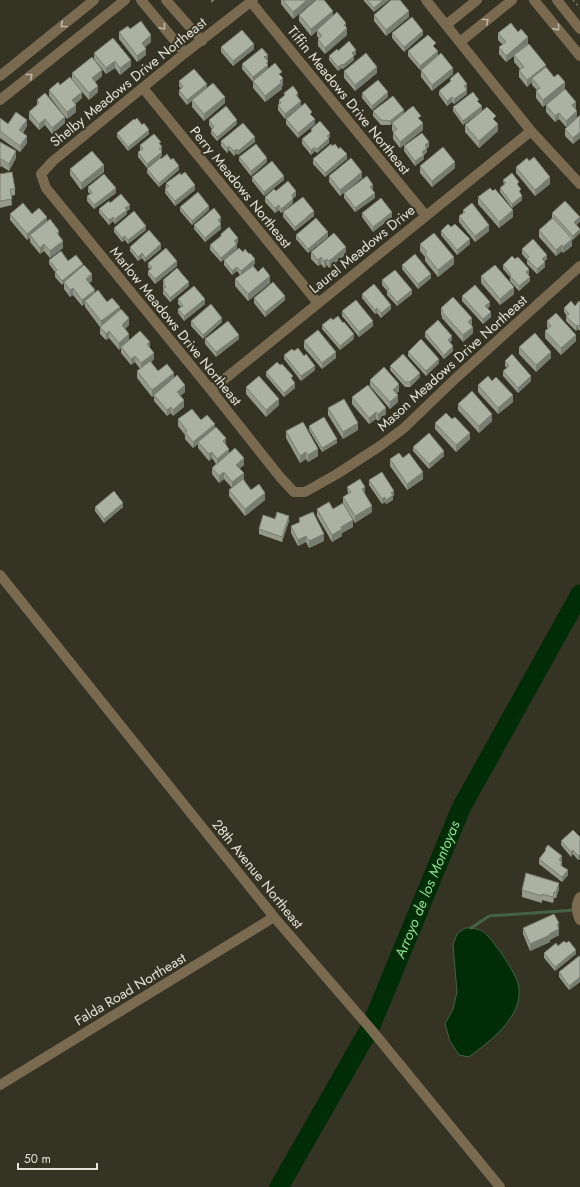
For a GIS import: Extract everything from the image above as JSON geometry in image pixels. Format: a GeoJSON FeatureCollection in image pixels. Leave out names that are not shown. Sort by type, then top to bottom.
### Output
{"type":"FeatureCollection","features":[{"type":"Feature","properties":{"kind":"street"},"geometry":{"type":"LineString","coordinates":[[0,76],[94,0]]}},
{"type":"Feature","properties":{"kind":"street"},"geometry":{"type":"LineString","coordinates":[[0,100],[125,0]]}},
{"type":"Feature","properties":{"kind":"street"},"geometry":{"type":"LineString","coordinates":[[141,0],[185,53]]}},
{"type":"Feature","properties":{"kind":"street"},"geometry":{"type":"LineString","coordinates":[[166,0],[202,41]]}},
{"type":"Feature","properties":{"kind":"street"},"geometry":{"type":"LineString","coordinates":[[426,0],[531,130],[580,184]]}},
{"type":"Feature","properties":{"kind":"street"},"geometry":{"type":"LineString","coordinates":[[446,24],[476,0]]}},
{"type":"Feature","properties":{"kind":"street"},"geometry":{"type":"LineString","coordinates":[[460,42],[512,0]]}},
{"type":"Feature","properties":{"kind":"street"},"geometry":{"type":"LineString","coordinates":[[534,0],[580,56]]}},
{"type":"Feature","properties":{"kind":"street"},"geometry":{"type":"LineString","coordinates":[[556,0],[580,29]]}},
{"type":"Feature","properties":{"kind":"street","name":"Shelby Meadows Drive Northeast"},"geometry":{"type":"LineString","coordinates":[[41,174],[53,161],[185,53],[252,1]]}},
{"type":"Feature","properties":{"kind":"street","name":"Tiffin Meadows Drive Northeast"},"geometry":{"type":"LineString","coordinates":[[252,1],[426,216]]}},
{"type":"Feature","properties":{"kind":"street","name":"Perry Meadows Northeast"},"geometry":{"type":"LineString","coordinates":[[143,88],[318,303]]}},
{"type":"Feature","properties":{"kind":"street","name":"Laurel Meadows Drive"},"geometry":{"type":"LineString","coordinates":[[211,390],[531,130]]}},
{"type":"Feature","properties":{"kind":"street","name":"Marlow Meadows Drive Northeast"},"geometry":{"type":"LineString","coordinates":[[41,174],[46,188],[294,492]]}},
{"type":"Feature","properties":{"kind":"street","name":"Mason Meadows Drive Northeast"},"geometry":{"type":"LineString","coordinates":[[294,492],[305,492],[337,474],[380,446],[404,428],[456,378],[580,266]]}},
{"type":"Feature","properties":{"kind":"street","name":"28th Avenue Northeast"},"geometry":{"type":"LineString","coordinates":[[0,575],[274,917],[370,1028],[500,1187]]}},
{"type":"Feature","properties":{"kind":"street"},"geometry":{"type":"LineString","coordinates":[[580,897],[576,907],[580,920]]}},
{"type":"Feature","properties":{"kind":"street","name":"Falda Road Northeast"},"geometry":{"type":"LineString","coordinates":[[0,1085],[274,917]]}},
{"type":"Feature","properties":{"kind":"path"},"geometry":{"type":"LineString","coordinates":[[573,0],[580,8]]}},
{"type":"Feature","properties":{"kind":"shaded area"},"geometry":{"type":"Polygon","coordinates":[[[465,928],[481,930],[490,938],[511,968],[519,988],[519,999],[510,1019],[495,1036],[469,1057],[459,1055],[450,1041],[445,1024],[453,1009],[457,992],[453,945],[457,934],[465,928]]]}},
{"type":"Feature","properties":{"kind":"building"},"geometry":{"type":"Polygon","coordinates":[[[283,0],[307,0],[293,12],[283,0]]]}},
{"type":"Feature","properties":{"kind":"building"},"geometry":{"type":"Polygon","coordinates":[[[316,0],[324,0],[333,11],[311,29],[299,15],[316,0]]]}},
{"type":"Feature","properties":{"kind":"building"},"geometry":{"type":"Polygon","coordinates":[[[367,0],[383,0],[374,8],[367,0]]]}},
{"type":"Feature","properties":{"kind":"building"},"geometry":{"type":"Polygon","coordinates":[[[391,0],[400,0],[409,11],[386,30],[374,15],[391,0]]]}},
{"type":"Feature","properties":{"kind":"building"},"geometry":{"type":"Polygon","coordinates":[[[337,12],[346,23],[344,25],[347,28],[325,48],[318,39],[322,36],[317,30],[337,12]]]}},
{"type":"Feature","properties":{"kind":"building"},"geometry":{"type":"Polygon","coordinates":[[[412,17],[423,31],[404,47],[392,33],[412,17]]]}},
{"type":"Feature","properties":{"kind":"building"},"geometry":{"type":"Polygon","coordinates":[[[141,21],[151,35],[142,43],[146,49],[137,56],[119,32],[128,26],[130,29],[141,21]]]}},
{"type":"Feature","properties":{"kind":"building"},"geometry":{"type":"Polygon","coordinates":[[[511,23],[518,32],[521,29],[528,37],[506,56],[499,47],[506,42],[498,33],[511,23]]]}},
{"type":"Feature","properties":{"kind":"building"},"geometry":{"type":"Polygon","coordinates":[[[242,30],[254,44],[233,61],[221,47],[242,30]]]}},
{"type":"Feature","properties":{"kind":"building"},"geometry":{"type":"Polygon","coordinates":[[[428,35],[436,43],[433,46],[438,51],[420,66],[408,51],[428,35]]]}},
{"type":"Feature","properties":{"kind":"building"},"geometry":{"type":"Polygon","coordinates":[[[113,38],[131,60],[120,68],[115,61],[106,68],[94,53],[113,38]]]}},
{"type":"Feature","properties":{"kind":"building"},"geometry":{"type":"Polygon","coordinates":[[[349,41],[356,50],[352,53],[354,56],[338,67],[329,56],[337,49],[338,51],[349,41]]]}},
{"type":"Feature","properties":{"kind":"building"},"geometry":{"type":"Polygon","coordinates":[[[529,44],[546,65],[527,80],[519,70],[524,67],[514,55],[529,44]]]}},
{"type":"Feature","properties":{"kind":"building"},"geometry":{"type":"Polygon","coordinates":[[[262,48],[268,55],[264,57],[268,61],[266,63],[268,65],[253,77],[242,64],[262,48]]]}},
{"type":"Feature","properties":{"kind":"building"},"geometry":{"type":"Polygon","coordinates":[[[366,53],[377,67],[355,85],[344,71],[366,53]]]}},
{"type":"Feature","properties":{"kind":"building"},"geometry":{"type":"Polygon","coordinates":[[[441,53],[453,68],[432,85],[421,70],[441,53]]]}},
{"type":"Feature","properties":{"kind":"building"},"geometry":{"type":"Polygon","coordinates":[[[92,57],[102,70],[92,78],[98,86],[89,93],[72,73],[92,57]]]}},
{"type":"Feature","properties":{"kind":"building"},"geometry":{"type":"Polygon","coordinates":[[[275,63],[282,72],[279,74],[283,78],[280,81],[282,82],[265,96],[253,81],[275,63]]]}},
{"type":"Feature","properties":{"kind":"building"},"geometry":{"type":"Polygon","coordinates":[[[546,67],[554,77],[558,74],[565,82],[543,100],[536,91],[540,88],[532,78],[546,67]]]}},
{"type":"Feature","properties":{"kind":"building"},"geometry":{"type":"Polygon","coordinates":[[[194,69],[207,84],[187,100],[179,90],[183,87],[179,81],[194,69]]]}},
{"type":"Feature","properties":{"kind":"building"},"geometry":{"type":"Polygon","coordinates":[[[458,72],[467,84],[464,86],[467,90],[454,99],[452,97],[447,101],[439,91],[451,81],[450,79],[458,72]]]}},
{"type":"Feature","properties":{"kind":"building"},"geometry":{"type":"Polygon","coordinates":[[[70,77],[82,92],[72,100],[76,105],[67,112],[49,90],[58,82],[60,85],[70,77]]]}},
{"type":"Feature","properties":{"kind":"building"},"geometry":{"type":"Polygon","coordinates":[[[378,80],[388,92],[372,106],[362,93],[378,80]]]}},
{"type":"Feature","properties":{"kind":"building"},"geometry":{"type":"Polygon","coordinates":[[[213,83],[225,97],[204,114],[192,100],[213,83]]]}},
{"type":"Feature","properties":{"kind":"building"},"geometry":{"type":"Polygon","coordinates":[[[293,86],[298,93],[296,95],[301,101],[285,114],[278,105],[281,103],[279,100],[285,95],[284,93],[293,86]]]}},
{"type":"Feature","properties":{"kind":"building"},"geometry":{"type":"Polygon","coordinates":[[[565,89],[576,102],[572,105],[577,111],[566,121],[559,113],[555,116],[546,105],[565,89]]]}},
{"type":"Feature","properties":{"kind":"building"},"geometry":{"type":"Polygon","coordinates":[[[473,92],[479,100],[477,101],[482,106],[463,121],[453,107],[473,92]]]}},
{"type":"Feature","properties":{"kind":"building"},"geometry":{"type":"Polygon","coordinates":[[[45,93],[65,117],[52,128],[45,119],[39,124],[29,112],[39,103],[37,100],[45,93]]]}},
{"type":"Feature","properties":{"kind":"building"},"geometry":{"type":"Polygon","coordinates":[[[393,96],[404,110],[390,121],[381,120],[373,111],[393,96]]]}},
{"type":"Feature","properties":{"kind":"building"},"geometry":{"type":"Polygon","coordinates":[[[305,103],[312,112],[310,114],[315,119],[298,133],[286,119],[305,103]]]}},
{"type":"Feature","properties":{"kind":"building"},"geometry":{"type":"Polygon","coordinates":[[[226,106],[237,120],[217,137],[211,130],[214,127],[209,120],[226,106]]]}},
{"type":"Feature","properties":{"kind":"building"},"geometry":{"type":"Polygon","coordinates":[[[413,106],[421,116],[418,118],[423,123],[400,142],[393,132],[397,129],[392,123],[413,106]]]}},
{"type":"Feature","properties":{"kind":"building"},"geometry":{"type":"Polygon","coordinates":[[[487,107],[496,116],[493,119],[498,124],[479,141],[465,125],[487,107]]]}},
{"type":"Feature","properties":{"kind":"building"},"geometry":{"type":"Polygon","coordinates":[[[16,112],[27,120],[19,130],[27,136],[20,146],[0,131],[0,118],[8,124],[16,112]]]}},
{"type":"Feature","properties":{"kind":"building"},"geometry":{"type":"Polygon","coordinates":[[[580,115],[580,132],[573,138],[565,129],[580,115]]]}},
{"type":"Feature","properties":{"kind":"building"},"geometry":{"type":"Polygon","coordinates":[[[137,118],[142,125],[144,123],[149,130],[128,147],[117,133],[137,118]]]}},
{"type":"Feature","properties":{"kind":"building"},"geometry":{"type":"Polygon","coordinates":[[[320,121],[330,133],[327,136],[329,138],[317,149],[315,147],[311,150],[302,139],[312,131],[311,129],[320,121]]]}},
{"type":"Feature","properties":{"kind":"building"},"geometry":{"type":"Polygon","coordinates":[[[243,123],[255,137],[238,151],[237,149],[234,151],[229,146],[227,148],[221,141],[243,123]]]}},
{"type":"Feature","properties":{"kind":"building"},"geometry":{"type":"Polygon","coordinates":[[[422,133],[429,142],[425,145],[427,148],[422,152],[424,155],[415,161],[404,146],[422,133]]]}},
{"type":"Feature","properties":{"kind":"building"},"geometry":{"type":"Polygon","coordinates":[[[154,134],[161,142],[159,143],[162,147],[159,149],[162,152],[147,164],[138,152],[143,149],[140,145],[154,134]]]}},
{"type":"Feature","properties":{"kind":"building"},"geometry":{"type":"Polygon","coordinates":[[[0,142],[16,151],[9,164],[1,159],[0,161],[0,142]]]}},
{"type":"Feature","properties":{"kind":"building"},"geometry":{"type":"Polygon","coordinates":[[[256,144],[267,158],[251,171],[239,157],[256,144]]]}},
{"type":"Feature","properties":{"kind":"building"},"geometry":{"type":"Polygon","coordinates":[[[331,144],[332,146],[335,144],[339,149],[340,147],[347,154],[325,173],[313,159],[331,144]]]}},
{"type":"Feature","properties":{"kind":"building"},"geometry":{"type":"Polygon","coordinates":[[[443,147],[455,162],[432,181],[420,166],[443,147]]]}},
{"type":"Feature","properties":{"kind":"building"},"geometry":{"type":"Polygon","coordinates":[[[92,151],[104,165],[81,183],[70,169],[92,151]]]}},
{"type":"Feature","properties":{"kind":"building"},"geometry":{"type":"Polygon","coordinates":[[[167,154],[171,160],[173,158],[179,166],[159,183],[147,169],[167,154]]]}},
{"type":"Feature","properties":{"kind":"building"},"geometry":{"type":"Polygon","coordinates":[[[534,157],[550,177],[535,190],[516,167],[527,158],[529,161],[534,157]]]}},
{"type":"Feature","properties":{"kind":"building"},"geometry":{"type":"Polygon","coordinates":[[[351,158],[362,172],[340,190],[329,176],[351,158]]]}},
{"type":"Feature","properties":{"kind":"building"},"geometry":{"type":"Polygon","coordinates":[[[272,161],[284,176],[264,192],[252,177],[272,161]]]}},
{"type":"Feature","properties":{"kind":"building"},"geometry":{"type":"Polygon","coordinates":[[[12,172],[15,189],[10,189],[12,199],[0,201],[0,174],[12,172]]]}},
{"type":"Feature","properties":{"kind":"building"},"geometry":{"type":"Polygon","coordinates":[[[185,172],[195,185],[175,201],[165,189],[169,186],[166,183],[180,173],[181,175],[185,172]]]}},
{"type":"Feature","properties":{"kind":"building"},"geometry":{"type":"Polygon","coordinates":[[[512,173],[519,182],[517,184],[521,189],[519,191],[522,196],[512,204],[500,188],[506,183],[503,180],[512,173]]]}},
{"type":"Feature","properties":{"kind":"building"},"geometry":{"type":"Polygon","coordinates":[[[104,174],[116,188],[94,205],[87,196],[92,193],[88,187],[104,174]]]}},
{"type":"Feature","properties":{"kind":"building"},"geometry":{"type":"Polygon","coordinates":[[[367,176],[373,185],[370,187],[375,193],[355,208],[344,193],[367,176]]]}},
{"type":"Feature","properties":{"kind":"building"},"geometry":{"type":"Polygon","coordinates":[[[288,181],[296,191],[292,195],[293,199],[281,209],[279,205],[275,208],[265,197],[274,189],[276,191],[288,181]]]}},
{"type":"Feature","properties":{"kind":"building"},"geometry":{"type":"Polygon","coordinates":[[[490,188],[493,191],[495,189],[513,210],[499,222],[478,197],[490,188]]]}},
{"type":"Feature","properties":{"kind":"building"},"geometry":{"type":"Polygon","coordinates":[[[198,192],[209,206],[192,221],[180,207],[198,192]]]}},
{"type":"Feature","properties":{"kind":"building"},"geometry":{"type":"Polygon","coordinates":[[[121,194],[130,205],[125,208],[127,210],[115,219],[113,217],[109,220],[99,209],[109,201],[110,203],[121,194]]]}},
{"type":"Feature","properties":{"kind":"building"},"geometry":{"type":"Polygon","coordinates":[[[303,197],[314,211],[295,227],[283,212],[303,197]]]}},
{"type":"Feature","properties":{"kind":"building"},"geometry":{"type":"Polygon","coordinates":[[[381,198],[392,212],[373,227],[362,213],[381,198]]]}},
{"type":"Feature","properties":{"kind":"building"},"geometry":{"type":"Polygon","coordinates":[[[565,201],[580,217],[574,222],[580,229],[573,236],[552,213],[565,201]]]}},
{"type":"Feature","properties":{"kind":"building"},"geometry":{"type":"Polygon","coordinates":[[[23,203],[32,214],[39,208],[47,217],[27,234],[10,214],[23,203]]]}},
{"type":"Feature","properties":{"kind":"building"},"geometry":{"type":"Polygon","coordinates":[[[472,203],[489,225],[475,236],[459,216],[465,212],[463,210],[472,203]]]}},
{"type":"Feature","properties":{"kind":"building"},"geometry":{"type":"Polygon","coordinates":[[[214,208],[221,217],[218,220],[221,224],[205,238],[194,225],[214,208]]]}},
{"type":"Feature","properties":{"kind":"building"},"geometry":{"type":"Polygon","coordinates":[[[134,211],[146,226],[128,240],[125,236],[122,238],[114,228],[134,211]]]}},
{"type":"Feature","properties":{"kind":"building"},"geometry":{"type":"Polygon","coordinates":[[[316,218],[328,232],[308,249],[296,235],[316,218]]]}},
{"type":"Feature","properties":{"kind":"building"},"geometry":{"type":"Polygon","coordinates":[[[553,218],[572,239],[563,247],[562,245],[556,250],[539,230],[553,218]]]}},
{"type":"Feature","properties":{"kind":"building"},"geometry":{"type":"Polygon","coordinates":[[[50,219],[59,231],[57,233],[63,241],[50,251],[44,244],[40,248],[30,235],[50,219]]]}},
{"type":"Feature","properties":{"kind":"building"},"geometry":{"type":"Polygon","coordinates":[[[448,224],[451,227],[455,224],[470,239],[457,250],[441,231],[448,224]]]}},
{"type":"Feature","properties":{"kind":"building"},"geometry":{"type":"Polygon","coordinates":[[[229,227],[238,238],[234,241],[237,244],[221,258],[210,245],[229,227]]]}},
{"type":"Feature","properties":{"kind":"building"},"geometry":{"type":"Polygon","coordinates":[[[149,230],[161,244],[145,258],[142,253],[138,257],[130,247],[149,230]]]}},
{"type":"Feature","properties":{"kind":"building"},"geometry":{"type":"Polygon","coordinates":[[[334,233],[346,247],[329,261],[327,259],[324,261],[321,257],[318,260],[311,252],[334,233]]]}},
{"type":"Feature","properties":{"kind":"building"},"geometry":{"type":"Polygon","coordinates":[[[434,233],[454,257],[438,270],[425,254],[427,252],[420,244],[434,233]]]}},
{"type":"Feature","properties":{"kind":"building"},"geometry":{"type":"Polygon","coordinates":[[[533,239],[547,255],[542,259],[545,262],[537,269],[527,259],[529,257],[522,249],[533,239]]]}},
{"type":"Feature","properties":{"kind":"building"},"geometry":{"type":"Polygon","coordinates":[[[166,248],[177,261],[155,279],[148,271],[152,268],[148,263],[166,248]]]}},
{"type":"Feature","properties":{"kind":"building"},"geometry":{"type":"Polygon","coordinates":[[[239,248],[243,252],[245,249],[255,259],[241,271],[237,267],[232,271],[224,260],[239,248]]]}},
{"type":"Feature","properties":{"kind":"building"},"geometry":{"type":"Polygon","coordinates":[[[61,251],[68,261],[76,255],[83,264],[62,281],[55,272],[57,270],[49,260],[61,251]]]}},
{"type":"Feature","properties":{"kind":"building"},"geometry":{"type":"Polygon","coordinates":[[[415,254],[431,274],[418,284],[402,265],[415,254]]]}},
{"type":"Feature","properties":{"kind":"building"},"geometry":{"type":"Polygon","coordinates":[[[512,256],[515,259],[518,257],[529,269],[526,272],[530,277],[519,286],[503,265],[512,256]]]}},
{"type":"Feature","properties":{"kind":"building"},"geometry":{"type":"Polygon","coordinates":[[[84,265],[92,274],[86,279],[95,290],[82,300],[73,288],[70,290],[64,282],[84,265]]]}},
{"type":"Feature","properties":{"kind":"building"},"geometry":{"type":"Polygon","coordinates":[[[495,265],[514,287],[500,299],[481,276],[495,265]]]}},
{"type":"Feature","properties":{"kind":"building"},"geometry":{"type":"Polygon","coordinates":[[[253,266],[258,272],[263,267],[270,276],[248,294],[235,279],[253,266]]]}},
{"type":"Feature","properties":{"kind":"building"},"geometry":{"type":"Polygon","coordinates":[[[177,268],[189,282],[170,298],[163,289],[166,287],[163,280],[177,268]]]}},
{"type":"Feature","properties":{"kind":"building"},"geometry":{"type":"Polygon","coordinates":[[[395,270],[412,290],[397,302],[387,290],[389,289],[382,280],[395,270]]]}},
{"type":"Feature","properties":{"kind":"building"},"geometry":{"type":"Polygon","coordinates":[[[273,282],[285,296],[265,312],[254,298],[273,282]]]}},
{"type":"Feature","properties":{"kind":"building"},"geometry":{"type":"Polygon","coordinates":[[[374,284],[391,305],[381,313],[377,308],[375,310],[362,294],[374,284]]]}},
{"type":"Feature","properties":{"kind":"building"},"geometry":{"type":"Polygon","coordinates":[[[475,285],[490,302],[485,306],[491,312],[483,319],[462,296],[475,285]]]}},
{"type":"Feature","properties":{"kind":"building"},"geometry":{"type":"Polygon","coordinates":[[[194,286],[205,299],[184,316],[178,309],[183,306],[178,299],[194,286]]]}},
{"type":"Feature","properties":{"kind":"building"},"geometry":{"type":"Polygon","coordinates":[[[98,290],[107,302],[112,298],[120,307],[101,321],[85,301],[98,290]]]}},
{"type":"Feature","properties":{"kind":"building"},"geometry":{"type":"Polygon","coordinates":[[[453,297],[472,318],[468,322],[473,327],[463,335],[442,312],[443,310],[441,308],[453,297]]]}},
{"type":"Feature","properties":{"kind":"building"},"geometry":{"type":"Polygon","coordinates":[[[356,300],[373,321],[359,332],[342,311],[356,300]]]}},
{"type":"Feature","properties":{"kind":"building"},"geometry":{"type":"Polygon","coordinates":[[[571,301],[575,306],[579,301],[580,302],[580,326],[576,326],[566,316],[569,314],[564,308],[571,301]]]}},
{"type":"Feature","properties":{"kind":"building"},"geometry":{"type":"Polygon","coordinates":[[[211,304],[222,318],[203,335],[191,321],[211,304]]]}},
{"type":"Feature","properties":{"kind":"building"},"geometry":{"type":"Polygon","coordinates":[[[121,309],[129,318],[122,325],[129,334],[119,343],[109,331],[106,334],[100,327],[121,309]]]}},
{"type":"Feature","properties":{"kind":"building"},"geometry":{"type":"Polygon","coordinates":[[[556,313],[576,335],[561,348],[545,331],[551,326],[547,321],[556,313]]]}},
{"type":"Feature","properties":{"kind":"building"},"geometry":{"type":"Polygon","coordinates":[[[338,316],[354,334],[340,346],[322,325],[331,318],[333,320],[338,316]]]}},
{"type":"Feature","properties":{"kind":"building"},"geometry":{"type":"Polygon","coordinates":[[[438,320],[452,336],[448,340],[453,346],[444,355],[425,332],[438,320]]]}},
{"type":"Feature","properties":{"kind":"building"},"geometry":{"type":"Polygon","coordinates":[[[228,321],[239,335],[216,352],[205,339],[228,321]]]}},
{"type":"Feature","properties":{"kind":"building"},"geometry":{"type":"Polygon","coordinates":[[[318,330],[336,352],[322,363],[304,341],[318,330]]]}},
{"type":"Feature","properties":{"kind":"building"},"geometry":{"type":"Polygon","coordinates":[[[140,331],[150,342],[147,344],[154,353],[141,363],[135,356],[131,359],[121,347],[140,331]]]}},
{"type":"Feature","properties":{"kind":"building"},"geometry":{"type":"Polygon","coordinates":[[[535,333],[551,352],[536,365],[519,347],[535,333]]]}},
{"type":"Feature","properties":{"kind":"building"},"geometry":{"type":"Polygon","coordinates":[[[421,339],[439,359],[426,371],[408,352],[421,339]]]}},
{"type":"Feature","properties":{"kind":"building"},"geometry":{"type":"Polygon","coordinates":[[[298,348],[304,356],[306,354],[315,366],[301,376],[284,355],[292,349],[294,351],[298,348]]]}},
{"type":"Feature","properties":{"kind":"building"},"geometry":{"type":"Polygon","coordinates":[[[403,354],[420,373],[410,382],[405,382],[390,366],[403,354]]]}},
{"type":"Feature","properties":{"kind":"building"},"geometry":{"type":"Polygon","coordinates":[[[512,354],[531,376],[518,388],[503,371],[509,366],[505,361],[512,354]]]}},
{"type":"Feature","properties":{"kind":"building"},"geometry":{"type":"Polygon","coordinates":[[[150,361],[158,371],[167,364],[174,373],[152,390],[137,371],[150,361]]]}},
{"type":"Feature","properties":{"kind":"building"},"geometry":{"type":"Polygon","coordinates":[[[277,362],[280,365],[282,364],[293,376],[291,378],[295,383],[284,393],[266,372],[277,362]]]}},
{"type":"Feature","properties":{"kind":"building"},"geometry":{"type":"Polygon","coordinates":[[[384,367],[399,384],[393,390],[398,395],[390,402],[370,380],[384,367]]]}},
{"type":"Feature","properties":{"kind":"building"},"geometry":{"type":"Polygon","coordinates":[[[177,375],[185,385],[177,392],[184,400],[173,410],[171,407],[167,410],[154,395],[177,375]]]}},
{"type":"Feature","properties":{"kind":"building"},"geometry":{"type":"Polygon","coordinates":[[[259,376],[279,399],[266,410],[246,387],[259,376]]]}},
{"type":"Feature","properties":{"kind":"building"},"geometry":{"type":"Polygon","coordinates":[[[488,376],[492,381],[496,377],[513,395],[498,408],[478,385],[488,376]]]}},
{"type":"Feature","properties":{"kind":"building"},"geometry":{"type":"Polygon","coordinates":[[[368,385],[386,408],[378,414],[376,412],[369,418],[352,397],[368,385]]]}},
{"type":"Feature","properties":{"kind":"building"},"geometry":{"type":"Polygon","coordinates":[[[472,391],[492,414],[479,426],[458,404],[472,391]]]}},
{"type":"Feature","properties":{"kind":"building"},"geometry":{"type":"Polygon","coordinates":[[[344,399],[358,423],[343,432],[328,408],[344,399]]]}},
{"type":"Feature","properties":{"kind":"building"},"geometry":{"type":"Polygon","coordinates":[[[192,409],[201,420],[207,415],[215,424],[193,442],[185,432],[187,431],[178,419],[192,409]]]}},
{"type":"Feature","properties":{"kind":"building"},"geometry":{"type":"Polygon","coordinates":[[[446,413],[452,419],[455,417],[470,433],[456,445],[435,423],[446,413]]]}},
{"type":"Feature","properties":{"kind":"building"},"geometry":{"type":"Polygon","coordinates":[[[324,417],[337,439],[322,448],[309,426],[324,417]]]}},
{"type":"Feature","properties":{"kind":"building"},"geometry":{"type":"Polygon","coordinates":[[[303,422],[318,449],[308,455],[306,452],[300,456],[286,431],[303,422]]]}},
{"type":"Feature","properties":{"kind":"building"},"geometry":{"type":"Polygon","coordinates":[[[216,427],[226,438],[223,441],[229,449],[217,459],[212,452],[209,454],[198,442],[216,427]]]}},
{"type":"Feature","properties":{"kind":"building"},"geometry":{"type":"Polygon","coordinates":[[[429,433],[444,451],[429,464],[413,447],[429,433]]]}},
{"type":"Feature","properties":{"kind":"building"},"geometry":{"type":"Polygon","coordinates":[[[235,448],[244,458],[236,465],[244,473],[232,482],[224,472],[219,476],[212,468],[235,448]]]}},
{"type":"Feature","properties":{"kind":"building"},"geometry":{"type":"Polygon","coordinates":[[[399,453],[403,458],[409,453],[423,472],[407,484],[390,459],[399,453]]]}},
{"type":"Feature","properties":{"kind":"building"},"geometry":{"type":"Polygon","coordinates":[[[382,472],[394,491],[391,493],[393,495],[386,500],[385,497],[382,499],[369,480],[382,472]]]}},
{"type":"Feature","properties":{"kind":"building"},"geometry":{"type":"Polygon","coordinates":[[[243,479],[251,490],[259,484],[265,493],[245,509],[229,490],[243,479]]]}},
{"type":"Feature","properties":{"kind":"building"},"geometry":{"type":"Polygon","coordinates":[[[360,479],[365,487],[362,489],[372,506],[355,516],[343,497],[351,492],[347,487],[360,479]]]}},
{"type":"Feature","properties":{"kind":"building"},"geometry":{"type":"Polygon","coordinates":[[[114,491],[123,503],[104,519],[95,507],[114,491]]]}},
{"type":"Feature","properties":{"kind":"building"},"geometry":{"type":"Polygon","coordinates":[[[329,502],[333,509],[343,503],[353,520],[341,527],[342,529],[332,535],[317,509],[329,502]]]}},
{"type":"Feature","properties":{"kind":"building"},"geometry":{"type":"Polygon","coordinates":[[[277,512],[289,516],[282,537],[259,529],[263,515],[275,519],[277,512]]]}},
{"type":"Feature","properties":{"kind":"building"},"geometry":{"type":"Polygon","coordinates":[[[313,512],[324,534],[309,541],[306,536],[298,540],[291,526],[300,522],[299,518],[313,512]]]}},
{"type":"Feature","properties":{"kind":"building"},"geometry":{"type":"Polygon","coordinates":[[[573,830],[580,837],[580,854],[578,856],[573,850],[571,852],[561,841],[573,830]]]}},
{"type":"Feature","properties":{"kind":"building"},"geometry":{"type":"Polygon","coordinates":[[[548,845],[562,856],[559,860],[562,862],[560,865],[568,870],[562,877],[539,859],[548,845]]]}},
{"type":"Feature","properties":{"kind":"building"},"geometry":{"type":"Polygon","coordinates":[[[526,873],[559,883],[553,897],[542,894],[542,896],[522,890],[526,873]]]}},
{"type":"Feature","properties":{"kind":"building"},"geometry":{"type":"Polygon","coordinates":[[[554,914],[559,923],[557,924],[559,929],[530,944],[523,928],[554,914]]]}},
{"type":"Feature","properties":{"kind":"building"},"geometry":{"type":"Polygon","coordinates":[[[564,941],[566,943],[569,941],[576,950],[555,967],[544,953],[556,943],[558,946],[564,941]]]}},
{"type":"Feature","properties":{"kind":"building"},"geometry":{"type":"Polygon","coordinates":[[[579,956],[580,977],[569,986],[559,972],[579,956]]]}},
{"type":"Feature","properties":{"kind":"waterway","name":"Arroyo de los Montoyas"},"geometry":{"type":"LineString","coordinates":[[279,1187],[370,1028],[461,808],[580,594]]}},
{"type":"Feature","properties":{"kind":"waterway"},"geometry":{"type":"LineString","coordinates":[[471,928],[489,916],[575,910]]}}]}
